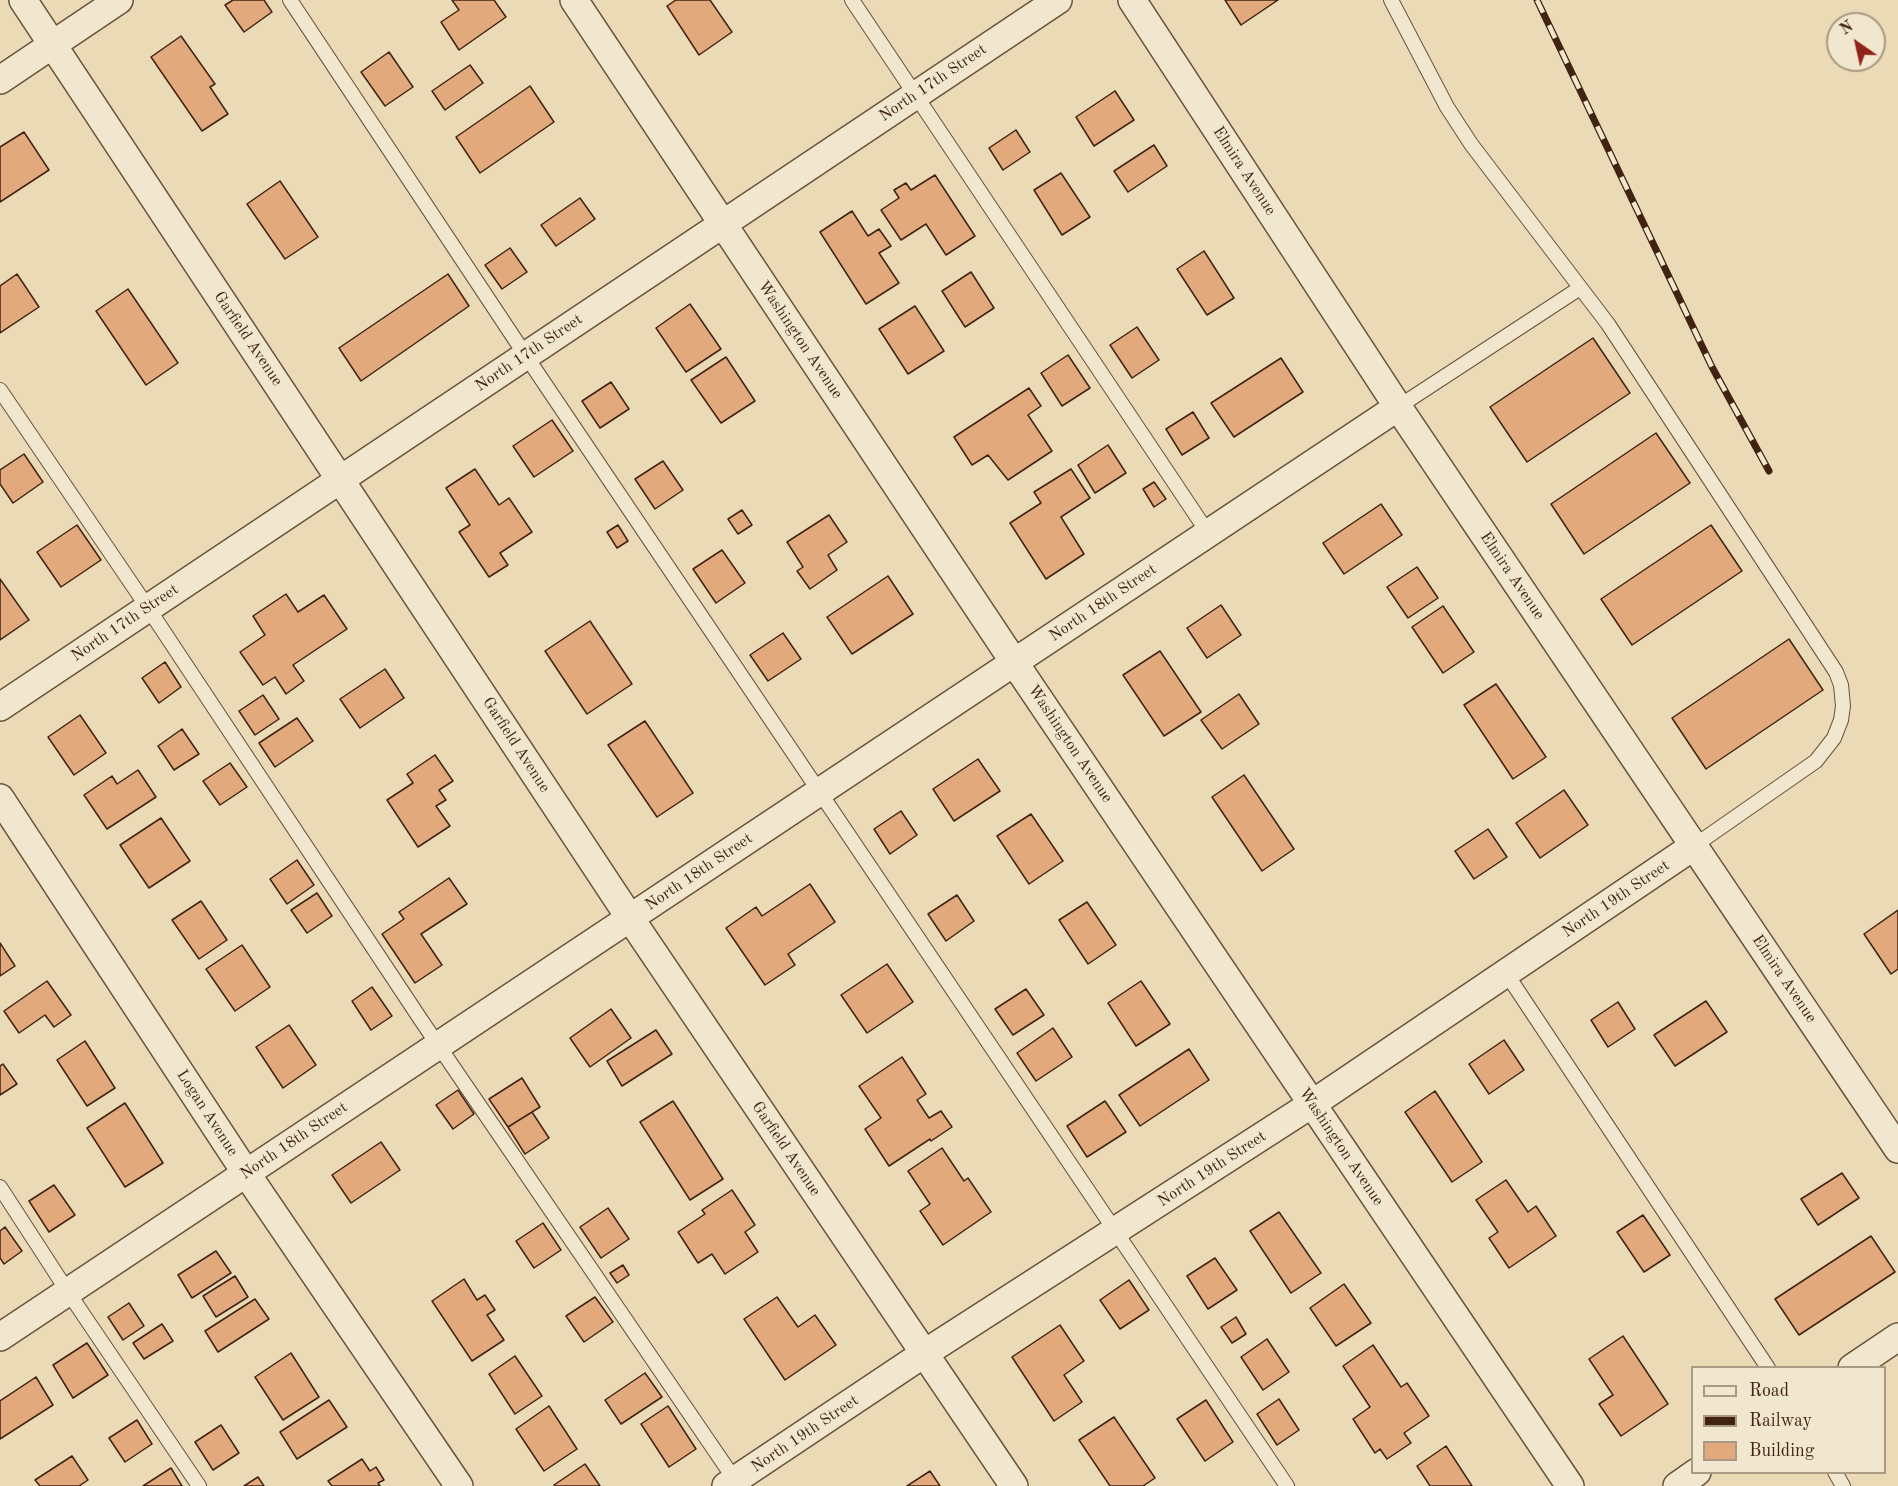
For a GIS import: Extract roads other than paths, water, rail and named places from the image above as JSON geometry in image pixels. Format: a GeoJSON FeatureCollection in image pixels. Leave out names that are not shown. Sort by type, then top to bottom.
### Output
{"type":"FeatureCollection","features":[{"type":"Feature","properties":{"kind":"street","name":"Garfield Avenue"},"geometry":{"type":"LineString","coordinates":[[23,0],[630,918],[1014,1486]]}},
{"type":"Feature","properties":{"kind":"street"},"geometry":{"type":"LineString","coordinates":[[0,80],[119,0]]}},
{"type":"Feature","properties":{"kind":"street","name":"Washington Avenue"},"geometry":{"type":"LineString","coordinates":[[574,0],[1014,662],[1570,1486]]}},
{"type":"Feature","properties":{"kind":"street","name":"North 17th Street"},"geometry":{"type":"LineString","coordinates":[[0,707],[1058,0]]}},
{"type":"Feature","properties":{"kind":"street","name":"Elmira Avenue"},"geometry":{"type":"LineString","coordinates":[[1132,0],[1398,407],[1898,1149]]}},
{"type":"Feature","properties":{"kind":"street","name":"North 18th Street"},"geometry":{"type":"LineString","coordinates":[[0,1337],[1398,407]]}},
{"type":"Feature","properties":{"kind":"street","name":"Logan Avenue"},"geometry":{"type":"LineString","coordinates":[[0,798],[246,1173],[459,1486]]}},
{"type":"Feature","properties":{"kind":"street","name":"North 19th Street"},"geometry":{"type":"LineString","coordinates":[[733,1484],[925,1353],[1312,1104],[1694,846]]}},
{"type":"Feature","properties":{"kind":"street"},"geometry":{"type":"LineString","coordinates":[[1855,1366],[1898,1337]]}},
{"type":"Feature","properties":{"kind":"street"},"geometry":{"type":"LineString","coordinates":[[1677,1486],[1695,1474]]}},
{"type":"Feature","properties":{"kind":"lane"},"geometry":{"type":"LineString","coordinates":[[290,0],[526,356],[1287,1486]]}},
{"type":"Feature","properties":{"kind":"lane"},"geometry":{"type":"LineString","coordinates":[[852,0],[1208,533]]}},
{"type":"Feature","properties":{"kind":"lane"},"geometry":{"type":"LineString","coordinates":[[1391,0],[1447,107],[1466,137],[1626,352],[1836,672],[1841,685],[1843,706],[1838,728],[1834,738],[1816,761],[1694,846]]}},
{"type":"Feature","properties":{"kind":"lane"},"geometry":{"type":"LineString","coordinates":[[1398,407],[1580,288]]}},
{"type":"Feature","properties":{"kind":"lane"},"geometry":{"type":"LineString","coordinates":[[0,390],[733,1484]]}},
{"type":"Feature","properties":{"kind":"lane"},"geometry":{"type":"LineString","coordinates":[[1506,973],[1767,1366]]}},
{"type":"Feature","properties":{"kind":"lane"},"geometry":{"type":"LineString","coordinates":[[0,1187],[199,1486]]}},
{"type":"Feature","properties":{"kind":"railway"},"geometry":{"type":"LineString","coordinates":[[1537,0],[1712,367],[1769,471]]}}]}
